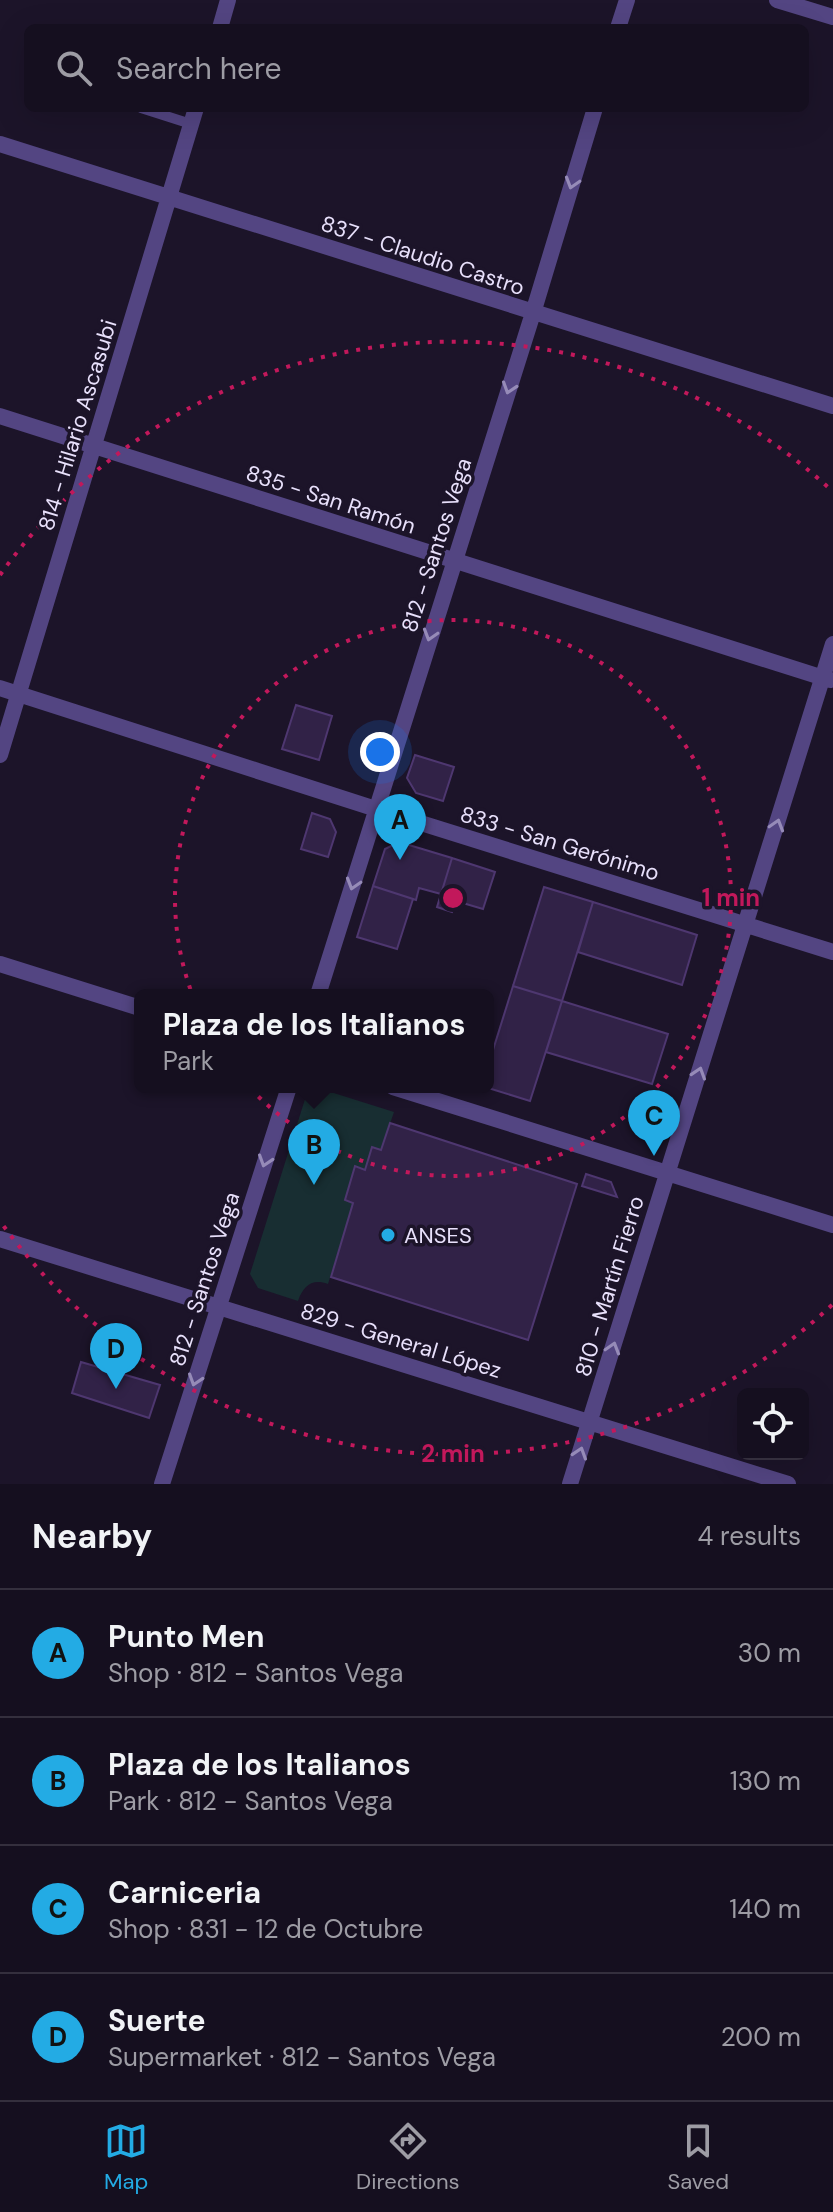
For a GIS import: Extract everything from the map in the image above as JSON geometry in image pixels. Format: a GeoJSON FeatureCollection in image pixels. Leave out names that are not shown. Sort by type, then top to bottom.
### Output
{"type":"FeatureCollection","features":[{"type":"Feature","properties":{"kind":"street"},"geometry":{"type":"LineString","coordinates":[[221,24],[228,0]]}},
{"type":"Feature","properties":{"kind":"street"},"geometry":{"type":"LineString","coordinates":[[619,24],[627,0]]}},
{"type":"Feature","properties":{"kind":"street"},"geometry":{"type":"LineString","coordinates":[[777,0],[833,17]]}},
{"type":"Feature","properties":{"kind":"street","name":"812 - Santos Vega"},"geometry":{"type":"LineString","coordinates":[[320,989],[594,112]]}},
{"type":"Feature","properties":{"kind":"street","name":"814 - Hilario Ascasubi"},"geometry":{"type":"LineString","coordinates":[[0,755],[194,116]]}},
{"type":"Feature","properties":{"kind":"street","name":"837 - Claudio Castro"},"geometry":{"type":"LineString","coordinates":[[0,144],[833,406]]}},
{"type":"Feature","properties":{"kind":"street","name":"835 - San Ramón"},"geometry":{"type":"LineString","coordinates":[[0,416],[828,679]]}},
{"type":"Feature","properties":{"kind":"street","name":"810 - Martín Fierro"},"geometry":{"type":"LineString","coordinates":[[570,1484],[667,1172],[828,679],[833,644]]}},
{"type":"Feature","properties":{"kind":"street","name":"833 - San Gerónimo"},"geometry":{"type":"LineString","coordinates":[[0,688],[833,952]]}},
{"type":"Feature","properties":{"kind":"street"},"geometry":{"type":"LineString","coordinates":[[0,964],[134,1006]]}},
{"type":"Feature","properties":{"kind":"street","name":"812 - Santos Vega"},"geometry":{"type":"LineString","coordinates":[[162,1484],[287,1093]]}},
{"type":"Feature","properties":{"kind":"street"},"geometry":{"type":"LineString","coordinates":[[412,1093],[833,1225]]}},
{"type":"Feature","properties":{"kind":"street","name":"829 - General López"},"geometry":{"type":"LineString","coordinates":[[0,1239],[788,1484]]}},
{"type":"Feature","properties":{"kind":"lane"},"geometry":{"type":"LineString","coordinates":[[168,112],[194,116]]}},
{"type":"Feature","properties":{"kind":"green space"},"geometry":{"type":"Polygon","coordinates":[[[334,1093],[394,1112],[381,1150],[372,1147],[365,1170],[355,1167],[345,1199],[353,1203],[328,1284],[317,1282],[309,1285],[298,1301],[258,1288],[250,1274],[306,1096],[334,1093]]]}},
{"type":"Feature","properties":{"kind":"building"},"geometry":{"type":"Polygon","coordinates":[[[296,705],[332,716],[319,760],[282,749],[296,705]]]}},
{"type":"Feature","properties":{"kind":"building"},"geometry":{"type":"Polygon","coordinates":[[[415,755],[454,767],[443,801],[416,793],[407,778],[415,755]]]}},
{"type":"Feature","properties":{"kind":"building"},"geometry":{"type":"Polygon","coordinates":[[[312,813],[330,819],[336,832],[328,857],[301,849],[312,813]]]}},
{"type":"Feature","properties":{"kind":"building"},"geometry":{"type":"Polygon","coordinates":[[[399,842],[452,858],[441,894],[419,888],[416,900],[373,886],[385,849],[399,842]]]}},
{"type":"Feature","properties":{"kind":"building"},"geometry":{"type":"Polygon","coordinates":[[[452,858],[495,872],[483,909],[456,901],[452,912],[437,907],[452,858]]]}},
{"type":"Feature","properties":{"kind":"building"},"geometry":{"type":"Polygon","coordinates":[[[373,886],[413,899],[397,949],[357,937],[373,886]]]}},
{"type":"Feature","properties":{"kind":"building"},"geometry":{"type":"Polygon","coordinates":[[[544,887],[593,902],[562,1001],[513,986],[544,887]]]}},
{"type":"Feature","properties":{"kind":"building"},"geometry":{"type":"Polygon","coordinates":[[[593,902],[697,935],[682,985],[578,952],[593,902]]]}},
{"type":"Feature","properties":{"kind":"building"},"geometry":{"type":"Polygon","coordinates":[[[513,986],[562,1001],[530,1101],[494,1090],[494,1047],[513,986]]]}},
{"type":"Feature","properties":{"kind":"building"},"geometry":{"type":"Polygon","coordinates":[[[562,1001],[668,1034],[652,1084],[546,1052],[562,1001]]]}},
{"type":"Feature","properties":{"kind":"building"},"geometry":{"type":"Polygon","coordinates":[[[390,1123],[577,1184],[528,1340],[331,1277],[353,1203],[345,1200],[355,1166],[365,1170],[372,1147],[381,1150],[390,1123]]]}},
{"type":"Feature","properties":{"kind":"building"},"geometry":{"type":"Polygon","coordinates":[[[586,1174],[611,1182],[617,1197],[582,1186],[586,1174]]]}},
{"type":"Feature","properties":{"kind":"building"},"geometry":{"type":"Polygon","coordinates":[[[81,1362],[160,1385],[149,1418],[72,1393],[81,1362]]]}},
{"type":"Feature","properties":{"kind":"place","name":"Punto Men"},"geometry":{"type":"Point","coordinates":[400,860]}},
{"type":"Feature","properties":{"kind":"place","name":"Carniceria"},"geometry":{"type":"Point","coordinates":[654,1156]}},
{"type":"Feature","properties":{"kind":"place","name":"Plaza de los Italianos"},"geometry":{"type":"Point","coordinates":[314,1185]}},
{"type":"Feature","properties":{"kind":"place","name":"ANSES"},"geometry":{"type":"Point","coordinates":[388,1235]}},
{"type":"Feature","properties":{"kind":"place","name":"Suerte"},"geometry":{"type":"Point","coordinates":[116,1389]}}]}
